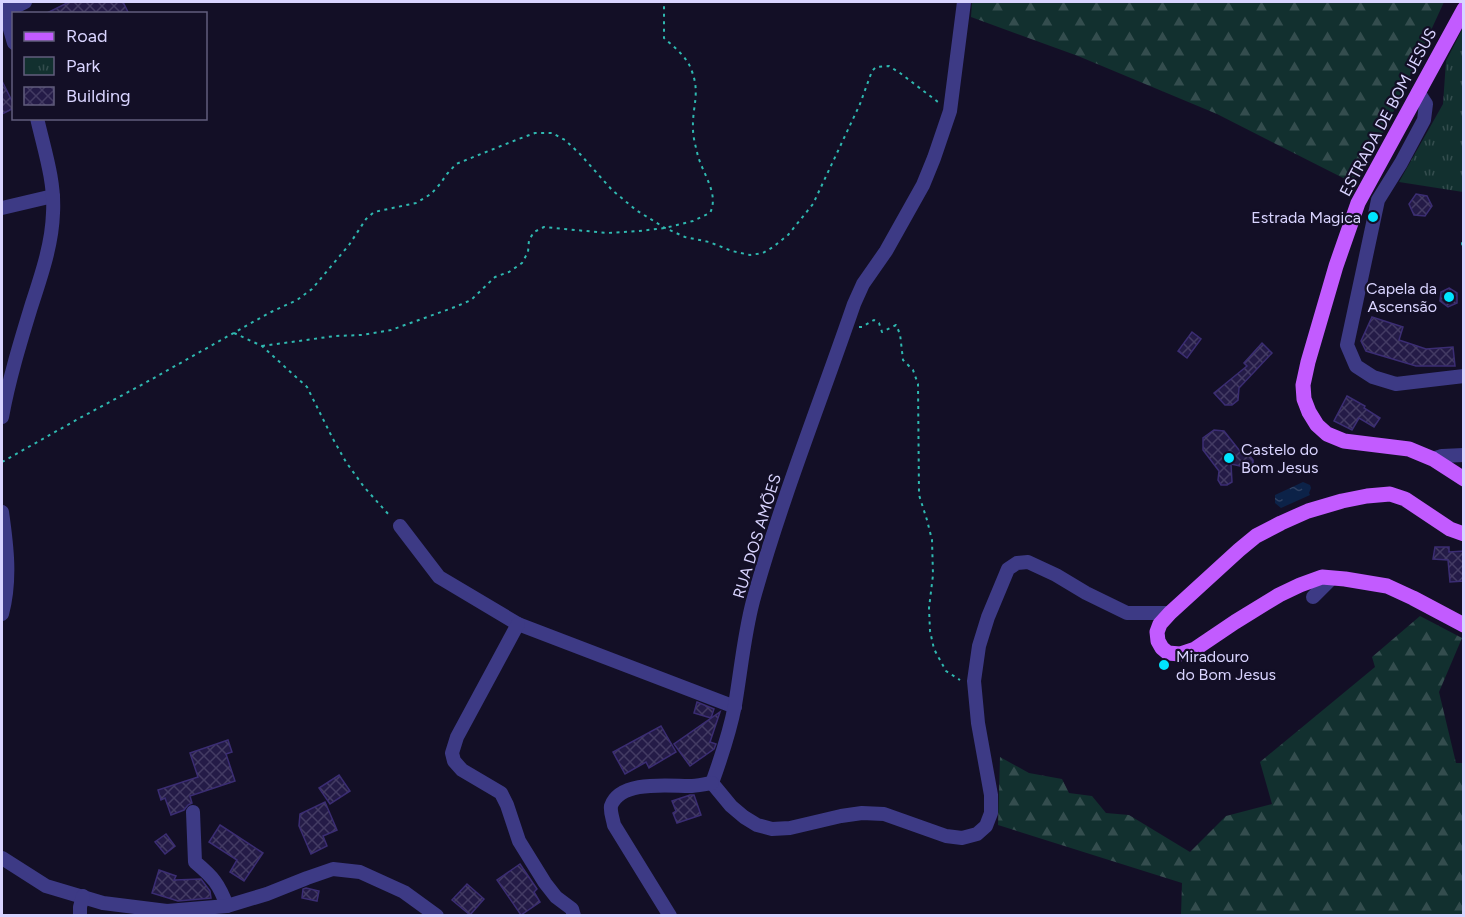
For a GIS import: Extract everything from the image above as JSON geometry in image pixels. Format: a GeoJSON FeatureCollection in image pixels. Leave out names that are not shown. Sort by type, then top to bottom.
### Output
{"type":"FeatureCollection","features":[{"type":"Feature","properties":{"kind":"main road","name":"ESTRADA DE BOM JESUS"},"geometry":{"type":"LineString","coordinates":[[1464,9],[1358,202],[1333,276],[1303,385],[1304,399],[1309,412],[1317,425],[1327,434],[1344,441],[1409,449],[1433,459],[1464,479]]}},
{"type":"Feature","properties":{"kind":"main road"},"geometry":{"type":"LineString","coordinates":[[1464,534],[1450,529],[1405,499],[1390,495],[1367,496],[1342,501],[1308,512],[1256,536],[1170,613],[1160,624],[1157,633],[1158,641],[1168,653],[1180,654],[1195,649],[1279,595],[1322,577],[1387,586],[1464,625]]}},
{"type":"Feature","properties":{"kind":"street"},"geometry":{"type":"LineString","coordinates":[[12,36],[3,7],[25,2]]}},
{"type":"Feature","properties":{"kind":"street","name":"RUA DOS AMÕES"},"geometry":{"type":"LineString","coordinates":[[712,783],[735,707],[746,632],[767,554],[854,303],[863,284],[886,251],[923,185],[950,111],[964,2]]}},
{"type":"Feature","properties":{"kind":"street"},"geometry":{"type":"LineString","coordinates":[[1418,92],[1426,104],[1424,120],[1378,200],[1347,345],[1356,366],[1373,377],[1396,384],[1464,376]]}},
{"type":"Feature","properties":{"kind":"street"},"geometry":{"type":"LineString","coordinates":[[2,417],[17,352],[47,258],[54,213],[49,169],[37,120]]}},
{"type":"Feature","properties":{"kind":"street"},"geometry":{"type":"LineString","coordinates":[[2,208],[53,196]]}},
{"type":"Feature","properties":{"kind":"street"},"geometry":{"type":"LineString","coordinates":[[2,217],[31,202]]}},
{"type":"Feature","properties":{"kind":"street"},"geometry":{"type":"LineString","coordinates":[[1433,459],[1442,456],[1464,455]]}},
{"type":"Feature","properties":{"kind":"street"},"geometry":{"type":"LineString","coordinates":[[2,512],[8,584],[2,613]]}},
{"type":"Feature","properties":{"kind":"street"},"geometry":{"type":"LineString","coordinates":[[400,526],[440,577],[519,624],[735,707]]}},
{"type":"Feature","properties":{"kind":"street"},"geometry":{"type":"LineString","coordinates":[[670,915],[615,825],[611,812],[612,805],[620,794],[636,787],[692,786],[712,783],[731,806],[744,817],[757,825],[772,829],[790,828],[862,813],[884,814],[946,836],[962,838],[977,834],[986,826],[991,813],[991,795],[978,723],[974,681],[979,646],[1008,569],[1017,563],[1028,562],[1127,613],[1170,613]]}},
{"type":"Feature","properties":{"kind":"street"},"geometry":{"type":"LineString","coordinates":[[1313,597],[1332,578]]}},
{"type":"Feature","properties":{"kind":"street"},"geometry":{"type":"LineString","coordinates":[[519,624],[457,737],[452,753],[454,761],[462,770],[501,793],[519,841],[545,883],[556,897],[572,909],[574,915]]}},
{"type":"Feature","properties":{"kind":"street"},"geometry":{"type":"LineString","coordinates":[[193,812],[195,862],[213,878],[227,906]]}},
{"type":"Feature","properties":{"kind":"street"},"geometry":{"type":"LineString","coordinates":[[2,858],[46,886],[103,903],[167,911],[227,906],[267,894],[333,869],[360,872],[404,892],[437,915]]}},
{"type":"Feature","properties":{"kind":"street"},"geometry":{"type":"LineString","coordinates":[[80,915],[83,896]]}},
{"type":"Feature","properties":{"kind":"path"},"geometry":{"type":"LineString","coordinates":[[262,346],[391,330],[455,307],[471,300],[495,277],[509,272],[522,263],[528,252],[529,240],[534,232],[544,227],[607,233],[639,231],[693,221],[710,213],[714,206],[712,192],[698,154],[693,129],[697,93],[691,67],[664,38],[664,2]]}},
{"type":"Feature","properties":{"kind":"path"},"geometry":{"type":"LineString","coordinates":[[2,462],[269,313],[297,300],[312,289],[349,245],[366,219],[374,212],[416,202],[431,194],[456,164],[535,133],[552,134],[565,140],[612,190],[636,210],[665,228],[685,237],[750,255],[763,253],[788,235],[813,204],[860,104],[872,71],[876,67],[889,66],[950,111]]}},
{"type":"Feature","properties":{"kind":"path"},"geometry":{"type":"LineString","coordinates":[[1464,235],[1462,244],[1464,249]]}},
{"type":"Feature","properties":{"kind":"path"},"geometry":{"type":"LineString","coordinates":[[847,324],[862,327],[874,320],[879,323],[882,332],[896,325],[900,334],[903,360],[913,370],[918,384],[919,495],[932,540],[930,631],[934,649],[946,672],[959,680],[974,681]]}},
{"type":"Feature","properties":{"kind":"path"},"geometry":{"type":"LineString","coordinates":[[234,333],[262,346],[308,387],[346,462],[364,487],[400,526]]}},
{"type":"Feature","properties":{"kind":"green space"},"geometry":{"type":"Polygon","coordinates":[[[972,2],[1444,2],[1386,128],[1353,183],[1217,114],[1078,56],[971,17],[972,2]]]}},
{"type":"Feature","properties":{"kind":"green space"},"geometry":{"type":"Polygon","coordinates":[[[1463,28],[1463,192],[1399,182],[1443,104],[1446,61],[1463,28]]]}},
{"type":"Feature","properties":{"kind":"green space"},"geometry":{"type":"Polygon","coordinates":[[[1420,616],[1462,638],[1439,692],[1456,763],[1463,763],[1463,915],[1181,915],[1182,883],[998,825],[1000,757],[1029,773],[1062,779],[1069,793],[1092,796],[1106,813],[1129,815],[1190,852],[1226,816],[1272,804],[1260,762],[1375,667],[1372,657],[1420,616]]]}},
{"type":"Feature","properties":{"kind":"water"},"geometry":{"type":"Polygon","coordinates":[[[1303,482],[1310,485],[1310,495],[1281,508],[1275,503],[1275,495],[1303,482]]]}},
{"type":"Feature","properties":{"kind":"building"},"geometry":{"type":"Polygon","coordinates":[[[69,2],[123,2],[128,12],[49,12],[69,2]]]}},
{"type":"Feature","properties":{"kind":"building"},"geometry":{"type":"Polygon","coordinates":[[[2,81],[12,101],[12,109],[2,114],[2,81]]]}},
{"type":"Feature","properties":{"kind":"building"},"geometry":{"type":"Polygon","coordinates":[[[1416,194],[1427,196],[1432,206],[1425,216],[1414,215],[1409,204],[1416,194]]]}},
{"type":"Feature","properties":{"kind":"building","name":"Capela da Ascensão"},"geometry":{"type":"Polygon","coordinates":[[[1449,288],[1457,293],[1457,303],[1448,307],[1440,301],[1441,292],[1449,288]]]}},
{"type":"Feature","properties":{"kind":"building"},"geometry":{"type":"Polygon","coordinates":[[[1372,317],[1403,327],[1399,340],[1426,349],[1453,347],[1455,366],[1416,366],[1366,351],[1361,341],[1372,317]]]}},
{"type":"Feature","properties":{"kind":"building"},"geometry":{"type":"Polygon","coordinates":[[[1192,332],[1201,339],[1187,358],[1178,351],[1192,332]]]}},
{"type":"Feature","properties":{"kind":"building"},"geometry":{"type":"Polygon","coordinates":[[[1262,343],[1272,353],[1239,388],[1238,400],[1232,405],[1225,405],[1214,393],[1247,366],[1244,363],[1262,343]]]}},
{"type":"Feature","properties":{"kind":"building"},"geometry":{"type":"Polygon","coordinates":[[[1347,396],[1380,418],[1374,427],[1359,418],[1352,430],[1334,421],[1347,396]]]}},
{"type":"Feature","properties":{"kind":"building"},"geometry":{"type":"Polygon","coordinates":[[[1214,430],[1224,431],[1243,455],[1249,455],[1253,460],[1253,465],[1249,468],[1231,464],[1232,482],[1227,485],[1221,485],[1218,480],[1219,471],[1203,450],[1203,438],[1214,430]]]}},
{"type":"Feature","properties":{"kind":"building"},"geometry":{"type":"Polygon","coordinates":[[[1435,547],[1449,547],[1449,552],[1464,551],[1464,581],[1450,582],[1448,560],[1433,559],[1435,547]]]}},
{"type":"Feature","properties":{"kind":"building"},"geometry":{"type":"Polygon","coordinates":[[[697,702],[714,709],[711,718],[694,713],[697,702]]]}},
{"type":"Feature","properties":{"kind":"building"},"geometry":{"type":"Polygon","coordinates":[[[720,712],[710,742],[716,744],[714,749],[690,766],[674,744],[720,712]]]}},
{"type":"Feature","properties":{"kind":"building"},"geometry":{"type":"Polygon","coordinates":[[[661,726],[676,752],[649,768],[646,762],[625,774],[613,752],[661,726]]]}},
{"type":"Feature","properties":{"kind":"building"},"geometry":{"type":"Polygon","coordinates":[[[228,740],[232,752],[226,754],[235,781],[190,796],[192,803],[184,810],[171,815],[165,798],[161,800],[158,790],[198,777],[190,753],[228,740]]]}},
{"type":"Feature","properties":{"kind":"building"},"geometry":{"type":"Polygon","coordinates":[[[339,775],[350,791],[330,804],[319,788],[339,775]]]}},
{"type":"Feature","properties":{"kind":"building"},"geometry":{"type":"Polygon","coordinates":[[[694,795],[701,815],[677,823],[672,801],[694,795]]]}},
{"type":"Feature","properties":{"kind":"building"},"geometry":{"type":"Polygon","coordinates":[[[325,802],[337,830],[323,836],[327,846],[311,854],[299,826],[300,814],[325,802]]]}},
{"type":"Feature","properties":{"kind":"building"},"geometry":{"type":"Polygon","coordinates":[[[220,825],[263,853],[244,881],[230,872],[237,860],[209,842],[220,825]]]}},
{"type":"Feature","properties":{"kind":"building"},"geometry":{"type":"Polygon","coordinates":[[[166,834],[175,846],[165,854],[155,842],[166,834]]]}},
{"type":"Feature","properties":{"kind":"building"},"geometry":{"type":"Polygon","coordinates":[[[520,864],[537,889],[534,892],[540,902],[521,915],[497,880],[520,864]]]}},
{"type":"Feature","properties":{"kind":"building"},"geometry":{"type":"Polygon","coordinates":[[[159,870],[176,876],[174,880],[201,879],[210,891],[211,898],[178,901],[152,893],[159,870]]]}},
{"type":"Feature","properties":{"kind":"building"},"geometry":{"type":"Polygon","coordinates":[[[467,884],[484,899],[470,915],[452,900],[467,884]]]}},
{"type":"Feature","properties":{"kind":"building"},"geometry":{"type":"Polygon","coordinates":[[[303,889],[319,891],[317,901],[302,898],[303,889]]]}},
{"type":"Feature","properties":{"kind":"place","name":"Estrada Magica"},"geometry":{"type":"Point","coordinates":[1373,217]}},
{"type":"Feature","properties":{"kind":"place","name":"Capela da Ascensão"},"geometry":{"type":"Point","coordinates":[1449,297]}},
{"type":"Feature","properties":{"kind":"place","name":"Castelo do Bom Jesus"},"geometry":{"type":"Point","coordinates":[1229,458]}},
{"type":"Feature","properties":{"kind":"place","name":"Miradouro do Bom Jesus"},"geometry":{"type":"Point","coordinates":[1164,665]}}]}
